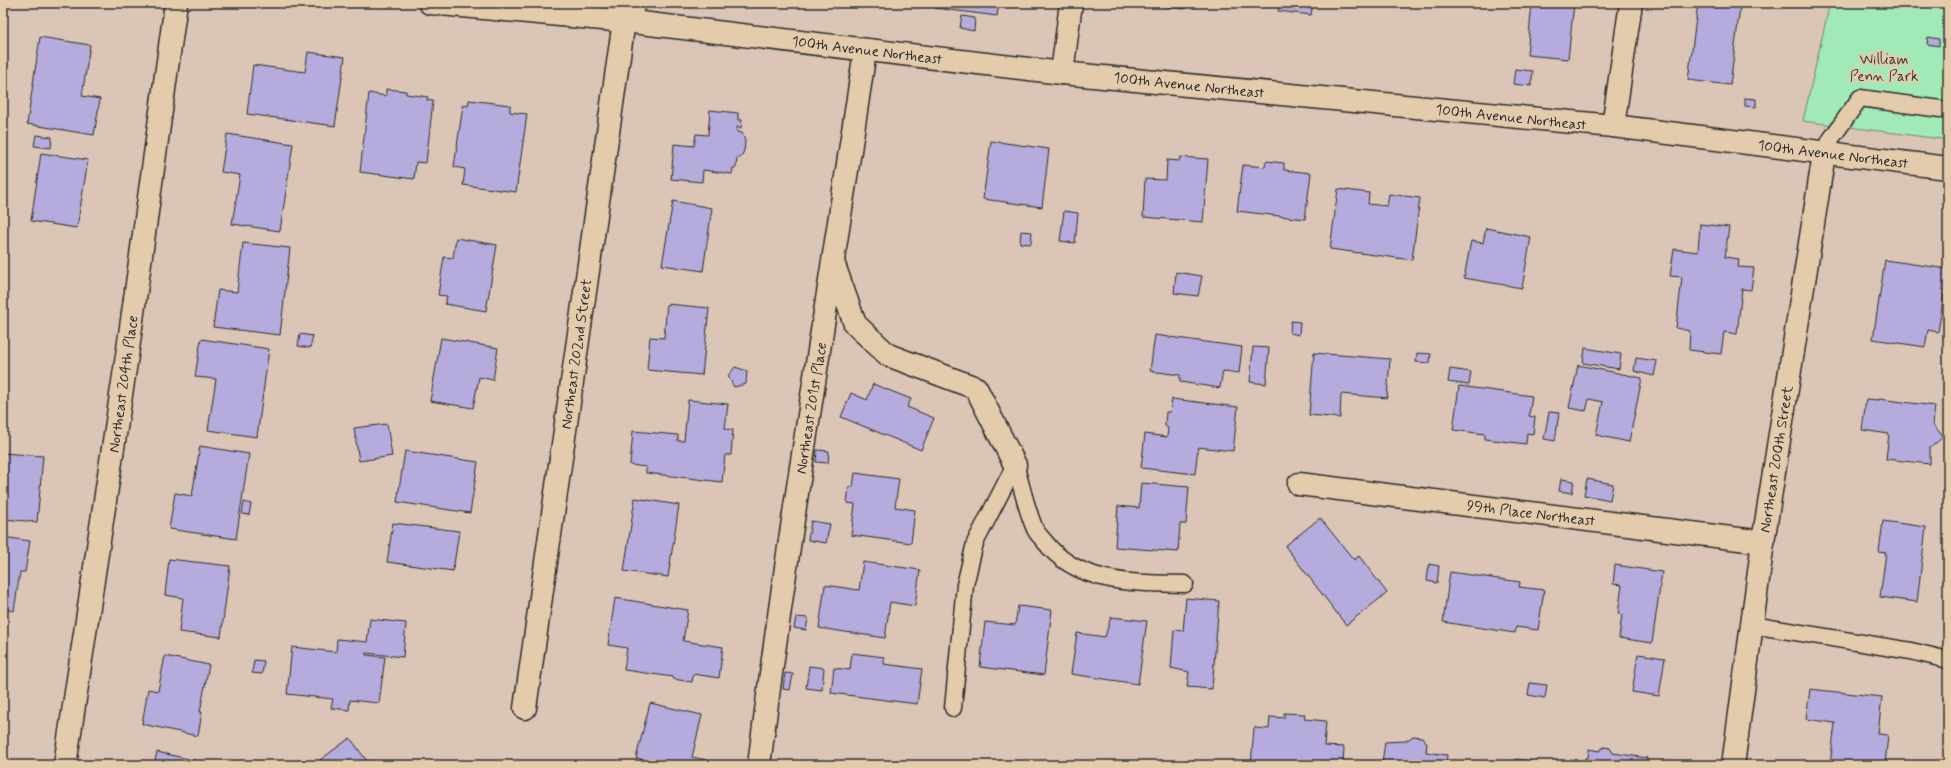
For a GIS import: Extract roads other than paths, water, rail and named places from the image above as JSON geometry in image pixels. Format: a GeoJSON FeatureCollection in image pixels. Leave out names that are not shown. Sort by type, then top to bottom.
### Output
{"type":"FeatureCollection","features":[{"type":"Feature","properties":{"kind":"street","name":"Northeast 204th Place"},"geometry":{"type":"LineString","coordinates":[[65,765],[128,349],[176,3]]}},
{"type":"Feature","properties":{"kind":"street","name":"100th Avenue Northeast"},"geometry":{"type":"LineString","coordinates":[[430,3],[624,21],[1062,73],[1613,126],[1824,154],[1948,168]]}},
{"type":"Feature","properties":{"kind":"street","name":"Northeast 202nd Street"},"geometry":{"type":"LineString","coordinates":[[524,708],[624,21],[635,3]]}},
{"type":"Feature","properties":{"kind":"street"},"geometry":{"type":"LineString","coordinates":[[1062,73],[1070,3]]}},
{"type":"Feature","properties":{"kind":"street"},"geometry":{"type":"LineString","coordinates":[[1613,126],[1631,3]]}},
{"type":"Feature","properties":{"kind":"street","name":"Northeast 201st Place"},"geometry":{"type":"LineString","coordinates":[[759,765],[778,614],[834,264],[865,50]]}},
{"type":"Feature","properties":{"kind":"street","name":"Northeast 200th Street"},"geometry":{"type":"LineString","coordinates":[[1733,765],[1763,542],[1824,154]]}},
{"type":"Feature","properties":{"kind":"street"},"geometry":{"type":"LineString","coordinates":[[834,264],[855,324],[888,355],[976,388],[1015,465]]}},
{"type":"Feature","properties":{"kind":"street","name":"99th Place Northeast"},"geometry":{"type":"LineString","coordinates":[[1299,484],[1763,542]]}},
{"type":"Feature","properties":{"kind":"lane"},"geometry":{"type":"LineString","coordinates":[[1824,154],[1831,139],[1860,98],[1948,110]]}},
{"type":"Feature","properties":{"kind":"lane"},"geometry":{"type":"LineString","coordinates":[[1015,465],[1036,530],[1054,554],[1100,578],[1133,583],[1185,584]]}},
{"type":"Feature","properties":{"kind":"lane"},"geometry":{"type":"LineString","coordinates":[[953,708],[965,585],[975,543],[1015,465]]}},
{"type":"Feature","properties":{"kind":"lane"},"geometry":{"type":"LineString","coordinates":[[1752,625],[1911,652],[1948,660]]}},
{"type":"Feature","properties":{"kind":"park label","name":"William Penn Park"},"geometry":{"type":"Point","coordinates":[1884,68]}}]}
